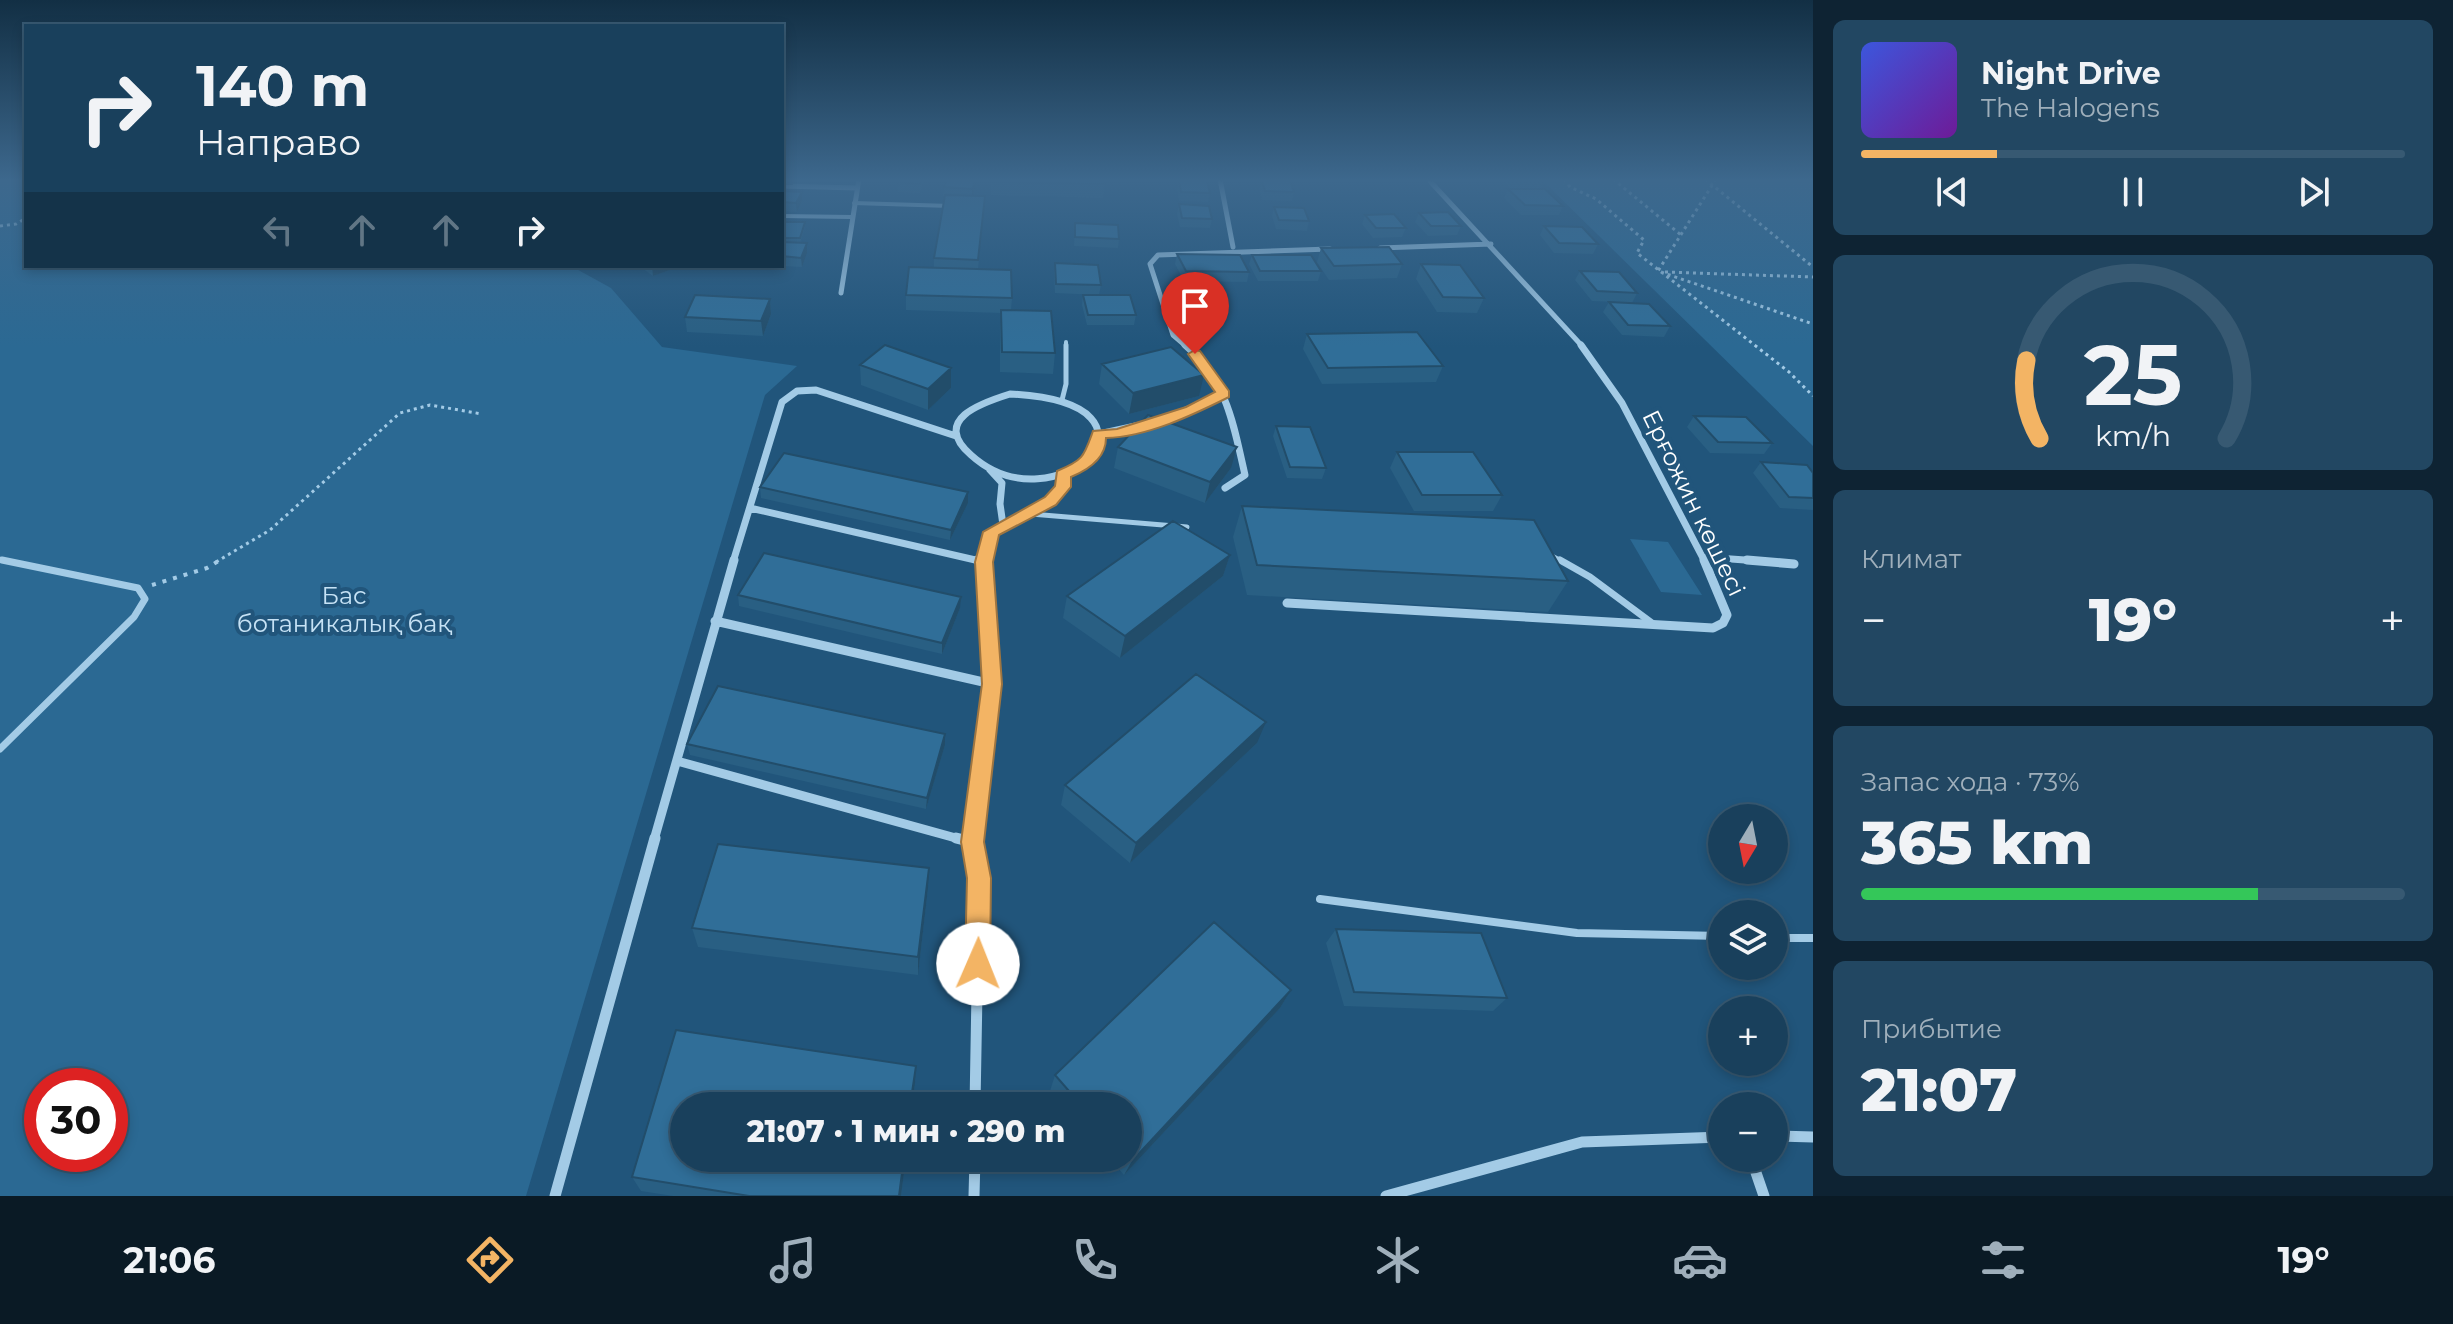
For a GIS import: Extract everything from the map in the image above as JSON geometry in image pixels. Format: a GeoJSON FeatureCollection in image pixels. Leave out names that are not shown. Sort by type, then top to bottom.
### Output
{"type":"FeatureCollection","features":[{"type":"Feature","properties":{"kind":"street"},"geometry":{"type":"LineString","coordinates":[[841,293],[849,235]]}},
{"type":"Feature","properties":{"kind":"street"},"geometry":{"type":"LineString","coordinates":[[1231,235],[1233,247]]}},
{"type":"Feature","properties":{"kind":"street","name":"Ерғожин көшесі"},"geometry":{"type":"LineString","coordinates":[[1287,603],[1713,628],[1723,623],[1727,615],[1703,557],[1622,403],[1576,338],[1482,235]]}},
{"type":"Feature","properties":{"kind":"street"},"geometry":{"type":"LineString","coordinates":[[1372,248],[1491,244]]}},
{"type":"Feature","properties":{"kind":"street"},"geometry":{"type":"LineString","coordinates":[[1225,488],[1245,475],[1223,394],[1195,354],[1173,335],[1150,264],[1158,255],[1342,249]]}},
{"type":"Feature","properties":{"kind":"street"},"geometry":{"type":"LineString","coordinates":[[555,1196],[715,621],[782,402],[790,393],[801,389],[816,390],[956,436]]}},
{"type":"Feature","properties":{"kind":"street"},"geometry":{"type":"LineString","coordinates":[[989,469],[1026,478],[1063,474],[1092,458],[1099,434],[1093,422],[1062,400],[1029,394],[992,397],[965,412],[958,422],[956,436],[966,454],[989,469],[1002,483],[1000,504],[1003,525]]}},
{"type":"Feature","properties":{"kind":"street"},"geometry":{"type":"LineString","coordinates":[[1099,434],[1133,429],[1191,410],[1223,394]]}},
{"type":"Feature","properties":{"kind":"street"},"geometry":{"type":"LineString","coordinates":[[975,1092],[979,878],[972,842],[992,684],[984,562],[992,532],[1031,514],[1050,501],[1063,487],[1063,474]]}},
{"type":"Feature","properties":{"kind":"street"},"geometry":{"type":"LineString","coordinates":[[750,508],[984,562]]}},
{"type":"Feature","properties":{"kind":"street"},"geometry":{"type":"LineString","coordinates":[[1703,557],[1794,564]]}},
{"type":"Feature","properties":{"kind":"street"},"geometry":{"type":"LineString","coordinates":[[715,621],[992,684]]}},
{"type":"Feature","properties":{"kind":"street"},"geometry":{"type":"LineString","coordinates":[[677,761],[972,842]]}},
{"type":"Feature","properties":{"kind":"street"},"geometry":{"type":"LineString","coordinates":[[1788,1136],[1813,1137]]}},
{"type":"Feature","properties":{"kind":"street"},"geometry":{"type":"LineString","coordinates":[[1386,1196],[1582,1142],[1708,1138]]}},
{"type":"Feature","properties":{"kind":"street"},"geometry":{"type":"LineString","coordinates":[[974,1196],[975,1172]]}},
{"type":"Feature","properties":{"kind":"street"},"geometry":{"type":"LineString","coordinates":[[1756,1172],[1764,1196]]}},
{"type":"Feature","properties":{"kind":"lane"},"geometry":{"type":"LineString","coordinates":[[1062,400],[1066,384],[1066,342]]}},
{"type":"Feature","properties":{"kind":"lane"},"geometry":{"type":"LineString","coordinates":[[1031,514],[1187,527]]}},
{"type":"Feature","properties":{"kind":"lane"},"geometry":{"type":"LineString","coordinates":[[1534,549],[1590,577],[1655,625]]}},
{"type":"Feature","properties":{"kind":"lane"},"geometry":{"type":"LineString","coordinates":[[0,560],[138,588],[145,599],[134,617],[0,749]]}},
{"type":"Feature","properties":{"kind":"lane"},"geometry":{"type":"LineString","coordinates":[[1320,899],[1577,933],[1708,936]]}},
{"type":"Feature","properties":{"kind":"lane"},"geometry":{"type":"LineString","coordinates":[[1788,938],[1813,938]]}},
{"type":"Feature","properties":{"kind":"path"},"geometry":{"type":"LineString","coordinates":[[1638,235],[1644,240],[1637,253],[1789,372],[1813,396]]}},
{"type":"Feature","properties":{"kind":"path"},"geometry":{"type":"LineString","coordinates":[[1658,271],[1681,235]]}},
{"type":"Feature","properties":{"kind":"path"},"geometry":{"type":"LineString","coordinates":[[1773,235],[1813,267]]}},
{"type":"Feature","properties":{"kind":"path"},"geometry":{"type":"LineString","coordinates":[[1658,271],[1813,277]]}},
{"type":"Feature","properties":{"kind":"path"},"geometry":{"type":"LineString","coordinates":[[1658,271],[1813,324]]}},
{"type":"Feature","properties":{"kind":"path"},"geometry":{"type":"LineString","coordinates":[[138,588],[207,568],[259,537],[400,413],[430,405],[482,414]]}},
{"type":"Feature","properties":{"kind":"green space","name":"Бас ботаникалық бақ"},"geometry":{"type":"Polygon","coordinates":[[[0,235],[24,235],[24,268],[575,268],[611,288],[662,347],[797,366],[765,395],[526,1196],[0,1196],[0,235]]]}},
{"type":"Feature","properties":{"kind":"green space"},"geometry":{"type":"Polygon","coordinates":[[[1598,235],[1813,235],[1813,446],[1598,235]]]}},
{"type":"Feature","properties":{"kind":"green space"},"geometry":{"type":"Polygon","coordinates":[[[1630,539],[1668,542],[1702,595],[1661,592],[1630,539]]]}},
{"type":"Feature","properties":{"kind":"building"},"geometry":{"type":"Polygon","coordinates":[[[784,235],[801,235],[800,238],[784,238],[784,235]]]}},
{"type":"Feature","properties":{"kind":"building"},"geometry":{"type":"Polygon","coordinates":[[[938,235],[981,235],[978,260],[934,258],[938,235]]]}},
{"type":"Feature","properties":{"kind":"building"},"geometry":{"type":"Polygon","coordinates":[[[1119,235],[1119,239],[1075,237],[1119,235]]]}},
{"type":"Feature","properties":{"kind":"building"},"geometry":{"type":"Polygon","coordinates":[[[1552,235],[1589,235],[1598,244],[1559,243],[1552,235]]]}},
{"type":"Feature","properties":{"kind":"building"},"geometry":{"type":"Polygon","coordinates":[[[784,242],[807,243],[801,258],[784,256],[784,242]]]}},
{"type":"Feature","properties":{"kind":"building"},"geometry":{"type":"Polygon","coordinates":[[[1389,247],[1402,264],[1334,266],[1321,248],[1389,247]]]}},
{"type":"Feature","properties":{"kind":"building"},"geometry":{"type":"Polygon","coordinates":[[[1177,254],[1240,255],[1249,272],[1186,271],[1177,254]]]}},
{"type":"Feature","properties":{"kind":"building"},"geometry":{"type":"Polygon","coordinates":[[[1252,255],[1311,255],[1321,271],[1260,271],[1252,255]]]}},
{"type":"Feature","properties":{"kind":"building"},"geometry":{"type":"Polygon","coordinates":[[[1055,263],[1098,265],[1101,285],[1056,284],[1055,263]]]}},
{"type":"Feature","properties":{"kind":"building"},"geometry":{"type":"Polygon","coordinates":[[[1421,264],[1460,265],[1484,298],[1443,297],[1421,264]]]}},
{"type":"Feature","properties":{"kind":"building"},"geometry":{"type":"Polygon","coordinates":[[[909,267],[1011,270],[1012,298],[906,295],[909,267]]]}},
{"type":"Feature","properties":{"kind":"building"},"geometry":{"type":"Polygon","coordinates":[[[1580,271],[1619,272],[1637,293],[1597,291],[1580,271]]]}},
{"type":"Feature","properties":{"kind":"building"},"geometry":{"type":"Polygon","coordinates":[[[695,295],[770,299],[761,321],[685,317],[695,295]]]}},
{"type":"Feature","properties":{"kind":"building"},"geometry":{"type":"Polygon","coordinates":[[[1083,295],[1130,295],[1136,315],[1088,315],[1083,295]]]}},
{"type":"Feature","properties":{"kind":"building"},"geometry":{"type":"Polygon","coordinates":[[[1609,302],[1649,304],[1670,326],[1628,325],[1609,302]]]}},
{"type":"Feature","properties":{"kind":"building"},"geometry":{"type":"Polygon","coordinates":[[[1001,310],[1051,311],[1055,353],[1002,352],[1001,310]]]}},
{"type":"Feature","properties":{"kind":"building"},"geometry":{"type":"Polygon","coordinates":[[[1417,332],[1443,366],[1328,368],[1307,334],[1417,332]]]}},
{"type":"Feature","properties":{"kind":"building"},"geometry":{"type":"Polygon","coordinates":[[[885,345],[951,368],[928,389],[860,365],[885,345]]]}},
{"type":"Feature","properties":{"kind":"building"},"geometry":{"type":"Polygon","coordinates":[[[1171,347],[1204,375],[1133,393],[1102,364],[1171,347]]]}},
{"type":"Feature","properties":{"kind":"building"},"geometry":{"type":"Polygon","coordinates":[[[1148,415],[1237,447],[1210,482],[1118,447],[1148,415]]]}},
{"type":"Feature","properties":{"kind":"building"},"geometry":{"type":"Polygon","coordinates":[[[1694,416],[1746,417],[1772,443],[1718,442],[1694,416]]]}},
{"type":"Feature","properties":{"kind":"building"},"geometry":{"type":"Polygon","coordinates":[[[1276,426],[1310,427],[1326,468],[1290,467],[1276,426]]]}},
{"type":"Feature","properties":{"kind":"building"},"geometry":{"type":"Polygon","coordinates":[[[1397,452],[1473,452],[1502,495],[1422,495],[1397,452]]]}},
{"type":"Feature","properties":{"kind":"building"},"geometry":{"type":"Polygon","coordinates":[[[784,453],[968,492],[951,530],[760,487],[784,453]]]}},
{"type":"Feature","properties":{"kind":"building"},"geometry":{"type":"Polygon","coordinates":[[[1761,462],[1807,465],[1813,473],[1813,498],[1789,497],[1761,462]]]}},
{"type":"Feature","properties":{"kind":"building"},"geometry":{"type":"Polygon","coordinates":[[[1242,506],[1534,520],[1568,581],[1257,565],[1242,506]]]}},
{"type":"Feature","properties":{"kind":"building"},"geometry":{"type":"Polygon","coordinates":[[[1173,521],[1230,555],[1125,636],[1067,596],[1173,521]]]}},
{"type":"Feature","properties":{"kind":"building"},"geometry":{"type":"Polygon","coordinates":[[[764,553],[961,597],[942,643],[738,595],[764,553]]]}},
{"type":"Feature","properties":{"kind":"building"},"geometry":{"type":"Polygon","coordinates":[[[1196,674],[1266,722],[1136,843],[1065,785],[1196,674]]]}},
{"type":"Feature","properties":{"kind":"building"},"geometry":{"type":"Polygon","coordinates":[[[718,686],[945,734],[927,798],[687,744],[718,686]]]}},
{"type":"Feature","properties":{"kind":"building"},"geometry":{"type":"Polygon","coordinates":[[[718,844],[929,868],[918,957],[692,928],[718,844]]]}},
{"type":"Feature","properties":{"kind":"building"},"geometry":{"type":"Polygon","coordinates":[[[1214,922],[1291,990],[1142,1150],[1142,1092],[1070,1092],[1055,1075],[1214,922]]]}},
{"type":"Feature","properties":{"kind":"building"},"geometry":{"type":"Polygon","coordinates":[[[1336,929],[1481,933],[1507,998],[1354,992],[1336,929]]]}},
{"type":"Feature","properties":{"kind":"building"},"geometry":{"type":"Polygon","coordinates":[[[676,1030],[916,1066],[912,1092],[670,1092],[670,1172],[902,1172],[899,1196],[749,1196],[632,1177],[676,1030]]]}},
{"type":"Feature","properties":{"kind":"route"},"geometry":{"type":"LineString","coordinates":[[978,964],[979,878],[972,842],[992,684],[984,562],[992,532],[1031,514],[1050,501],[1063,487],[1063,474],[1092,458],[1099,434],[1119,433],[1191,410],[1223,394],[1195,354]]}}]}
